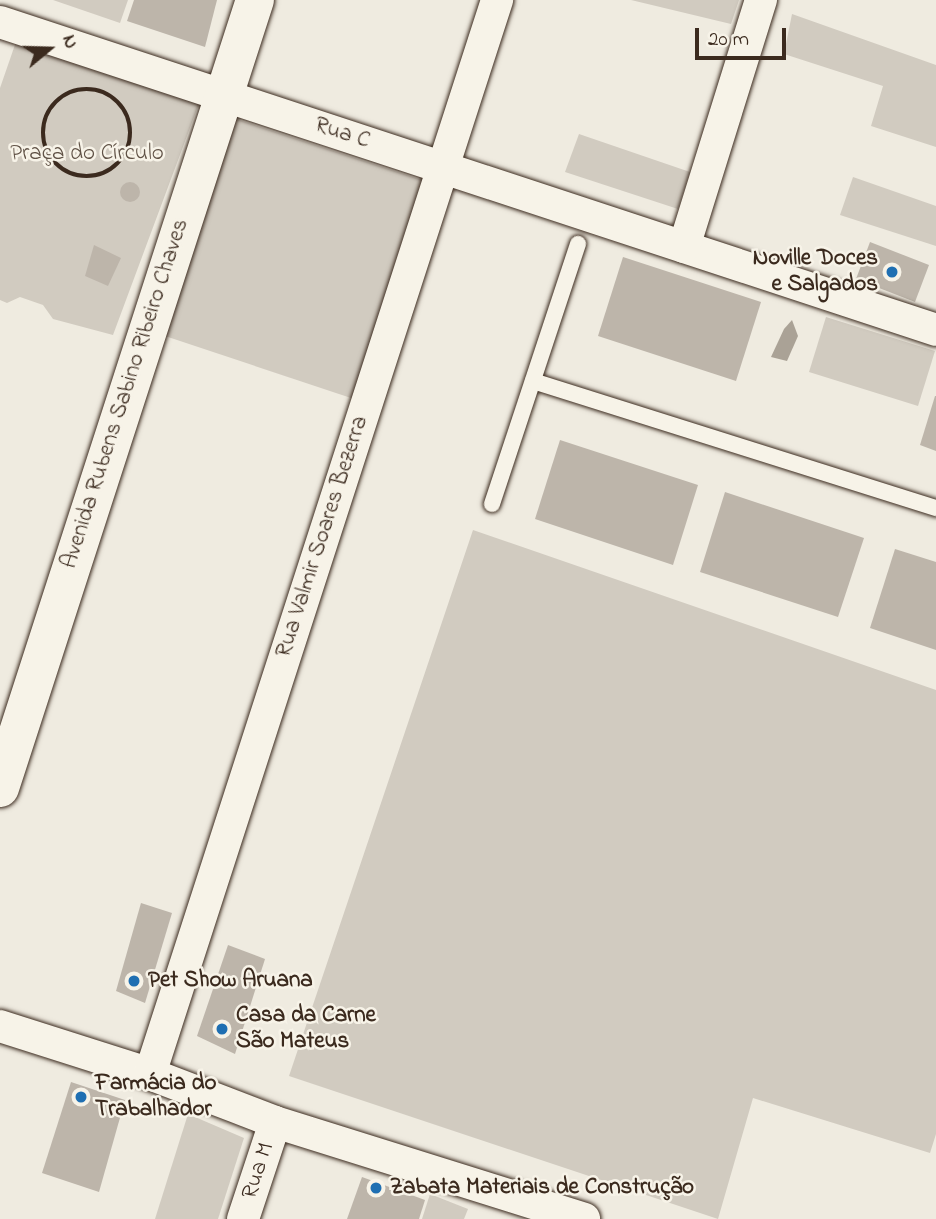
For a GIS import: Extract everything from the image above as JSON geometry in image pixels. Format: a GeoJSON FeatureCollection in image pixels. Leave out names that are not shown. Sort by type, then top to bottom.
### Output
{"type":"FeatureCollection","features":[{"type":"Feature","properties":{"kind":"street"},"geometry":{"type":"LineString","coordinates":[[0,14],[4,0]]}},
{"type":"Feature","properties":{"kind":"street","name":"Avenida Rubens Sabino Ribeiro Chaves"},"geometry":{"type":"LineString","coordinates":[[0,788],[255,0]]}},
{"type":"Feature","properties":{"kind":"street","name":"Rua Valmir Soares Bezerra"},"geometry":{"type":"LineString","coordinates":[[150,1074],[497,0]]}},
{"type":"Feature","properties":{"kind":"street"},"geometry":{"type":"LineString","coordinates":[[684,247],[761,0]]}},
{"type":"Feature","properties":{"kind":"street","name":"Rua C"},"geometry":{"type":"LineString","coordinates":[[0,22],[936,330]]}},
{"type":"Feature","properties":{"kind":"street"},"geometry":{"type":"LineString","coordinates":[[0,1026],[150,1074],[275,1122],[568,1216]]}},
{"type":"Feature","properties":{"kind":"street","name":"Rua M"},"geometry":{"type":"LineString","coordinates":[[243,1219],[275,1122]]}},
{"type":"Feature","properties":{"kind":"lane"},"geometry":{"type":"LineString","coordinates":[[492,504],[578,244]]}},
{"type":"Feature","properties":{"kind":"lane"},"geometry":{"type":"LineString","coordinates":[[533,381],[936,508]]}},
{"type":"Feature","properties":{"kind":"path"},"geometry":{"type":"LineString","coordinates":[[87,88],[116,98],[130,122],[131,136],[121,162],[97,176],[83,177],[58,167],[48,155],[43,125],[58,98],[87,88]]}},
{"type":"Feature","properties":{"kind":"green space"},"geometry":{"type":"Polygon","coordinates":[[[53,0],[128,0],[120,23],[53,0]]]}},
{"type":"Feature","properties":{"kind":"green space"},"geometry":{"type":"Polygon","coordinates":[[[631,0],[739,0],[731,24],[631,0]]]}},
{"type":"Feature","properties":{"kind":"green space"},"geometry":{"type":"Polygon","coordinates":[[[792,14],[936,65],[936,147],[871,126],[883,86],[784,54],[792,14]]]}},
{"type":"Feature","properties":{"kind":"green space","name":"Praça do Círculo"},"geometry":{"type":"Polygon","coordinates":[[[18,36],[200,101],[113,335],[53,319],[43,305],[20,297],[7,303],[0,300],[0,88],[18,36]]]}},
{"type":"Feature","properties":{"kind":"green space"},"geometry":{"type":"Polygon","coordinates":[[[233,118],[425,181],[354,399],[162,335],[233,118]]]}},
{"type":"Feature","properties":{"kind":"green space"},"geometry":{"type":"Polygon","coordinates":[[[579,134],[690,172],[678,209],[565,172],[579,134]]]}},
{"type":"Feature","properties":{"kind":"green space"},"geometry":{"type":"Polygon","coordinates":[[[853,177],[936,206],[936,246],[840,215],[853,177]]]}},
{"type":"Feature","properties":{"kind":"green space"},"geometry":{"type":"Polygon","coordinates":[[[826,317],[935,351],[918,406],[809,372],[826,317]]]}},
{"type":"Feature","properties":{"kind":"green space"},"geometry":{"type":"Polygon","coordinates":[[[473,530],[936,690],[936,1134],[930,1153],[753,1098],[718,1219],[289,1076],[473,530]]]}},
{"type":"Feature","properties":{"kind":"green space"},"geometry":{"type":"Polygon","coordinates":[[[188,1114],[244,1138],[218,1219],[155,1219],[188,1114]]]}},
{"type":"Feature","properties":{"kind":"green space"},"geometry":{"type":"Polygon","coordinates":[[[430,1194],[468,1209],[464,1219],[422,1219],[430,1194]]]}},
{"type":"Feature","properties":{"kind":"shaded area"},"geometry":{"type":"Polygon","coordinates":[[[792,320],[798,336],[787,361],[771,357],[784,329],[792,320]]]}},
{"type":"Feature","properties":{"kind":"building"},"geometry":{"type":"Polygon","coordinates":[[[134,0],[217,0],[205,47],[127,21],[134,0]]]}},
{"type":"Feature","properties":{"kind":"building"},"geometry":{"type":"Polygon","coordinates":[[[130,182],[137,185],[140,192],[137,199],[130,202],[123,199],[120,192],[123,185],[130,182]]]}},
{"type":"Feature","properties":{"kind":"building","name":"Noville Doces e Salgados"},"geometry":{"type":"Polygon","coordinates":[[[870,242],[929,265],[915,302],[856,279],[870,242]]]}},
{"type":"Feature","properties":{"kind":"building"},"geometry":{"type":"Polygon","coordinates":[[[94,245],[121,258],[108,286],[85,276],[94,245]]]}},
{"type":"Feature","properties":{"kind":"building"},"geometry":{"type":"Polygon","coordinates":[[[623,257],[761,302],[736,381],[598,336],[623,257]]]}},
{"type":"Feature","properties":{"kind":"building"},"geometry":{"type":"Polygon","coordinates":[[[936,396],[936,451],[920,445],[936,396]]]}},
{"type":"Feature","properties":{"kind":"building"},"geometry":{"type":"Polygon","coordinates":[[[560,440],[698,485],[673,565],[535,519],[560,440]]]}},
{"type":"Feature","properties":{"kind":"building"},"geometry":{"type":"Polygon","coordinates":[[[725,492],[864,538],[838,617],[700,572],[725,492]]]}},
{"type":"Feature","properties":{"kind":"building"},"geometry":{"type":"Polygon","coordinates":[[[895,549],[936,562],[936,650],[870,628],[895,549]]]}},
{"type":"Feature","properties":{"kind":"building"},"geometry":{"type":"Polygon","coordinates":[[[141,903],[172,913],[145,1003],[116,991],[141,903]]]}},
{"type":"Feature","properties":{"kind":"building"},"geometry":{"type":"Polygon","coordinates":[[[228,945],[265,959],[235,1054],[197,1036],[228,945]]]}},
{"type":"Feature","properties":{"kind":"building"},"geometry":{"type":"Polygon","coordinates":[[[71,1082],[125,1100],[99,1192],[42,1173],[71,1082]]]}},
{"type":"Feature","properties":{"kind":"building","name":"Zabata Materiais de Construção"},"geometry":{"type":"Polygon","coordinates":[[[362,1177],[425,1200],[419,1219],[347,1219],[362,1177]]]}},
{"type":"Feature","properties":{"kind":"place","name":"Noville Doces e Salgados"},"geometry":{"type":"Point","coordinates":[892,272]}},
{"type":"Feature","properties":{"kind":"place","name":"Pet Show Aruana"},"geometry":{"type":"Point","coordinates":[134,981]}},
{"type":"Feature","properties":{"kind":"place","name":"Casa da Carne São Mateus"},"geometry":{"type":"Point","coordinates":[222,1029]}},
{"type":"Feature","properties":{"kind":"place","name":"Farmácia do Trabalhador"},"geometry":{"type":"Point","coordinates":[81,1097]}},
{"type":"Feature","properties":{"kind":"place","name":"Zabata Materiais de Construção"},"geometry":{"type":"Point","coordinates":[376,1188]}}]}
